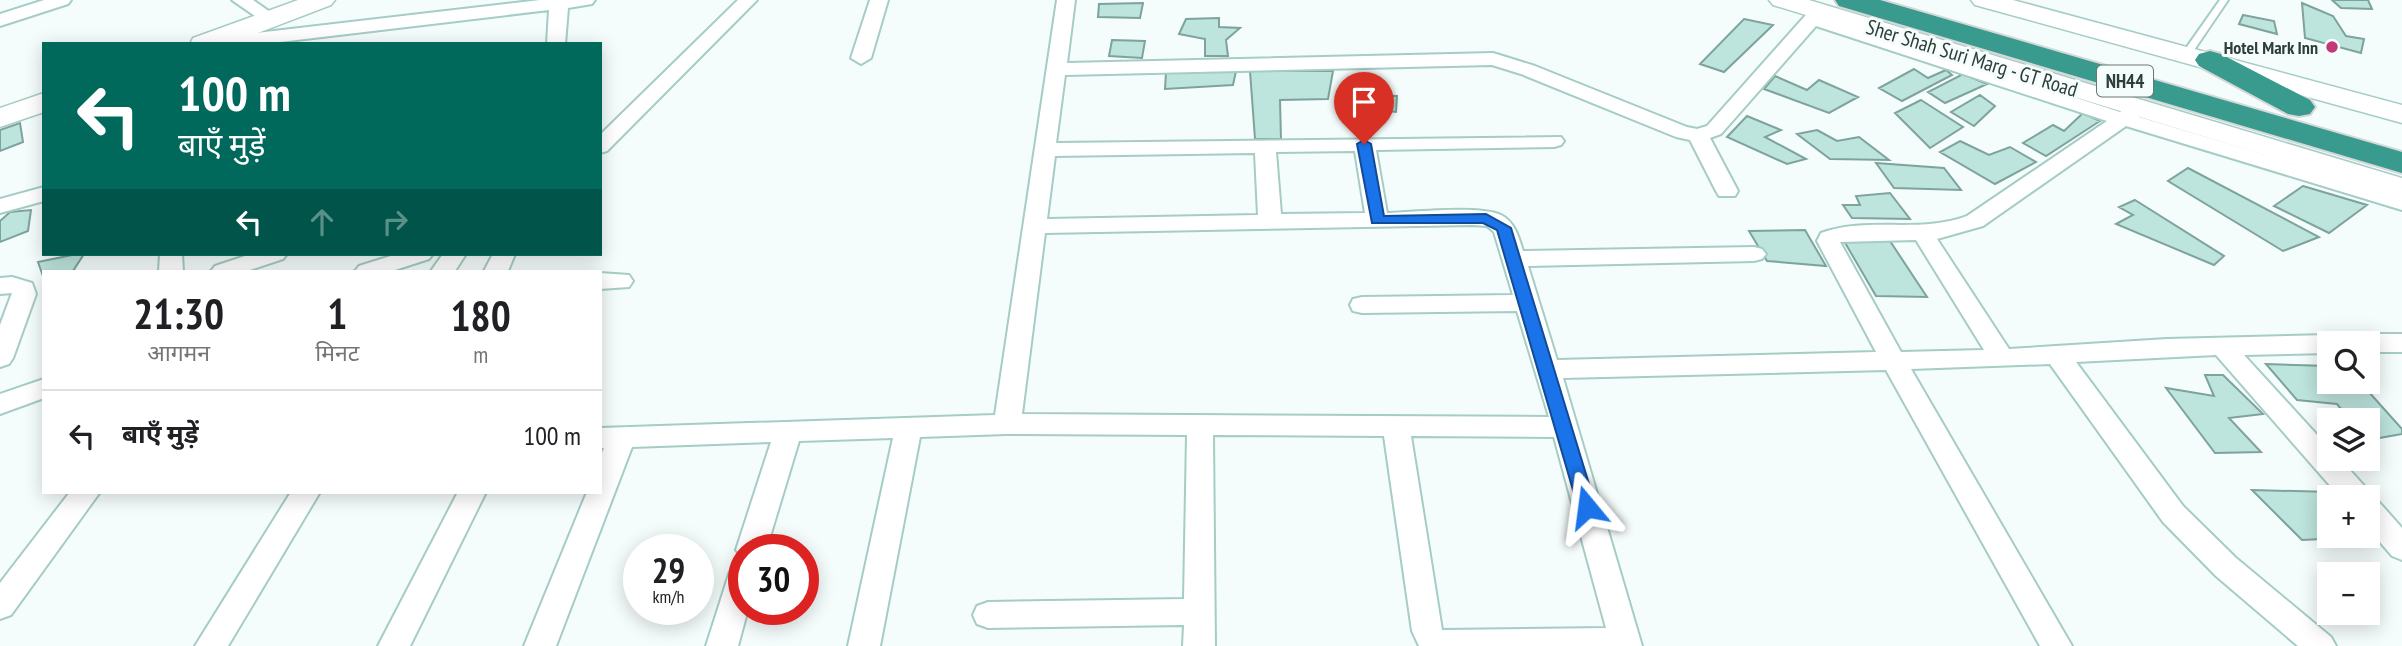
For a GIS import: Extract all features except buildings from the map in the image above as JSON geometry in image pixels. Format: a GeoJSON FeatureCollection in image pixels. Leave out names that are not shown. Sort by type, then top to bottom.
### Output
{"type":"FeatureCollection","features":[{"type":"Feature","properties":{"kind":"highway","name":"Sher Shah Suri Marg - GT Road"},"geometry":{"type":"LineString","coordinates":[[1849,0],[2402,163]]}},
{"type":"Feature","properties":{"kind":"highway","name":"Sher Shah Suri Marg - GT Road"},"geometry":{"type":"LineString","coordinates":[[1922,0],[2402,136]]}},
{"type":"Feature","properties":{"kind":"highway"},"geometry":{"type":"LineString","coordinates":[[2198,57],[2299,107]]}},
{"type":"Feature","properties":{"kind":"street"},"geometry":{"type":"LineString","coordinates":[[0,20],[62,0]]}},
{"type":"Feature","properties":{"kind":"street"},"geometry":{"type":"LineString","coordinates":[[241,0],[271,19]]}},
{"type":"Feature","properties":{"kind":"street"},"geometry":{"type":"LineString","coordinates":[[209,42],[322,0]]}},
{"type":"Feature","properties":{"kind":"street"},"geometry":{"type":"LineString","coordinates":[[239,42],[303,38],[586,0]]}},
{"type":"Feature","properties":{"kind":"street"},"geometry":{"type":"LineString","coordinates":[[602,145],[748,0]]}},
{"type":"Feature","properties":{"kind":"street"},"geometry":{"type":"LineString","coordinates":[[861,58],[879,0]]}},
{"type":"Feature","properties":{"kind":"street"},"geometry":{"type":"LineString","coordinates":[[1007,424],[1066,0]]}},
{"type":"Feature","properties":{"kind":"street","name":"Sher Shah Suri Marg - GT Road"},"geometry":{"type":"LineString","coordinates":[[1782,0],[1815,15],[2131,114],[2402,188]]}},
{"type":"Feature","properties":{"kind":"street"},"geometry":{"type":"LineString","coordinates":[[1984,0],[2402,114]]}},
{"type":"Feature","properties":{"kind":"street"},"geometry":{"type":"LineString","coordinates":[[2046,0],[2096,16],[2139,41]]}},
{"type":"Feature","properties":{"kind":"street"},"geometry":{"type":"LineString","coordinates":[[556,42],[559,3]]}},
{"type":"Feature","properties":{"kind":"street"},"geometry":{"type":"LineString","coordinates":[[1056,69],[1493,59],[1528,70],[1683,133],[1698,135],[1714,130],[1815,15]]}},
{"type":"Feature","properties":{"kind":"street"},"geometry":{"type":"LineString","coordinates":[[0,118],[42,103]]}},
{"type":"Feature","properties":{"kind":"street"},"geometry":{"type":"LineString","coordinates":[[2056,646],[1833,253],[1829,237],[1849,233],[1943,232],[1975,221],[2131,114]]}},
{"type":"Feature","properties":{"kind":"street"},"geometry":{"type":"LineString","coordinates":[[1698,135],[1727,191]]}},
{"type":"Feature","properties":{"kind":"street"},"geometry":{"type":"LineString","coordinates":[[2212,138],[2402,203]]}},
{"type":"Feature","properties":{"kind":"street"},"geometry":{"type":"LineString","coordinates":[[1044,150],[1554,141]]}},
{"type":"Feature","properties":{"kind":"street"},"geometry":{"type":"LineString","coordinates":[[1364,144],[1377,220]]}},
{"type":"Feature","properties":{"kind":"street"},"geometry":{"type":"LineString","coordinates":[[1265,146],[1270,222]]}},
{"type":"Feature","properties":{"kind":"street"},"geometry":{"type":"LineString","coordinates":[[0,206],[42,195]]}},
{"type":"Feature","properties":{"kind":"street"},"geometry":{"type":"LineString","coordinates":[[1034,226],[1493,220],[1503,228],[1528,303],[1625,643],[1440,643],[1432,640],[1427,631],[1396,426]]}},
{"type":"Feature","properties":{"kind":"street"},"geometry":{"type":"LineString","coordinates":[[1923,234],[2002,358]]}},
{"type":"Feature","properties":{"kind":"street"},"geometry":{"type":"LineString","coordinates":[[1514,259],[1754,254]]}},
{"type":"Feature","properties":{"kind":"street"},"geometry":{"type":"LineString","coordinates":[[226,270],[269,256]]}},
{"type":"Feature","properties":{"kind":"street"},"geometry":{"type":"LineString","coordinates":[[371,270],[415,256]]}},
{"type":"Feature","properties":{"kind":"street"},"geometry":{"type":"LineString","coordinates":[[0,286],[19,286],[24,289],[0,358]]}},
{"type":"Feature","properties":{"kind":"street"},"geometry":{"type":"LineString","coordinates":[[1362,305],[1528,303]]}},
{"type":"Feature","properties":{"kind":"street"},"geometry":{"type":"LineString","coordinates":[[2380,344],[2402,343]]}},
{"type":"Feature","properties":{"kind":"street"},"geometry":{"type":"LineString","coordinates":[[1548,369],[2002,358],[2154,348],[2317,344]]}},
{"type":"Feature","properties":{"kind":"street"},"geometry":{"type":"LineString","coordinates":[[2224,347],[2346,485]]}},
{"type":"Feature","properties":{"kind":"street"},"geometry":{"type":"LineString","coordinates":[[2058,356],[2173,514],[2226,567],[2320,646]]}},
{"type":"Feature","properties":{"kind":"street"},"geometry":{"type":"LineString","coordinates":[[0,404],[42,389]]}},
{"type":"Feature","properties":{"kind":"street"},"geometry":{"type":"LineString","coordinates":[[602,464],[611,438],[1007,424],[1564,427]]}},
{"type":"Feature","properties":{"kind":"street"},"geometry":{"type":"LineString","coordinates":[[1199,646],[1200,425]]}},
{"type":"Feature","properties":{"kind":"street"},"geometry":{"type":"LineString","coordinates":[[864,646],[908,428]]}},
{"type":"Feature","properties":{"kind":"street"},"geometry":{"type":"LineString","coordinates":[[756,534],[788,432]]}},
{"type":"Feature","properties":{"kind":"street"},"geometry":{"type":"LineString","coordinates":[[0,606],[84,494]]}},
{"type":"Feature","properties":{"kind":"street"},"geometry":{"type":"LineString","coordinates":[[211,646],[305,494]]}},
{"type":"Feature","properties":{"kind":"street"},"geometry":{"type":"LineString","coordinates":[[394,646],[471,494]]}},
{"type":"Feature","properties":{"kind":"street"},"geometry":{"type":"LineString","coordinates":[[540,646],[592,494]]}},
{"type":"Feature","properties":{"kind":"street"},"geometry":{"type":"LineString","coordinates":[[2380,523],[2402,548]]}},
{"type":"Feature","properties":{"kind":"street"},"geometry":{"type":"LineString","coordinates":[[988,615],[1198,612]]}},
{"type":"Feature","properties":{"kind":"street"},"geometry":{"type":"LineString","coordinates":[[722,646],[728,625]]}},
{"type":"Feature","properties":{"kind":"lane"},"geometry":{"type":"LineString","coordinates":[[2198,57],[2224,0]]}},
{"type":"Feature","properties":{"kind":"place","name":"Hotel Mark Inn"},"geometry":{"type":"Point","coordinates":[2332,47]}},
{"type":"Feature","properties":{"kind":"route"},"geometry":{"type":"LineString","coordinates":[[1364,144],[1377,220],[1486,219],[1499,223],[1503,228],[1528,303],[1587,507]]}}]}
